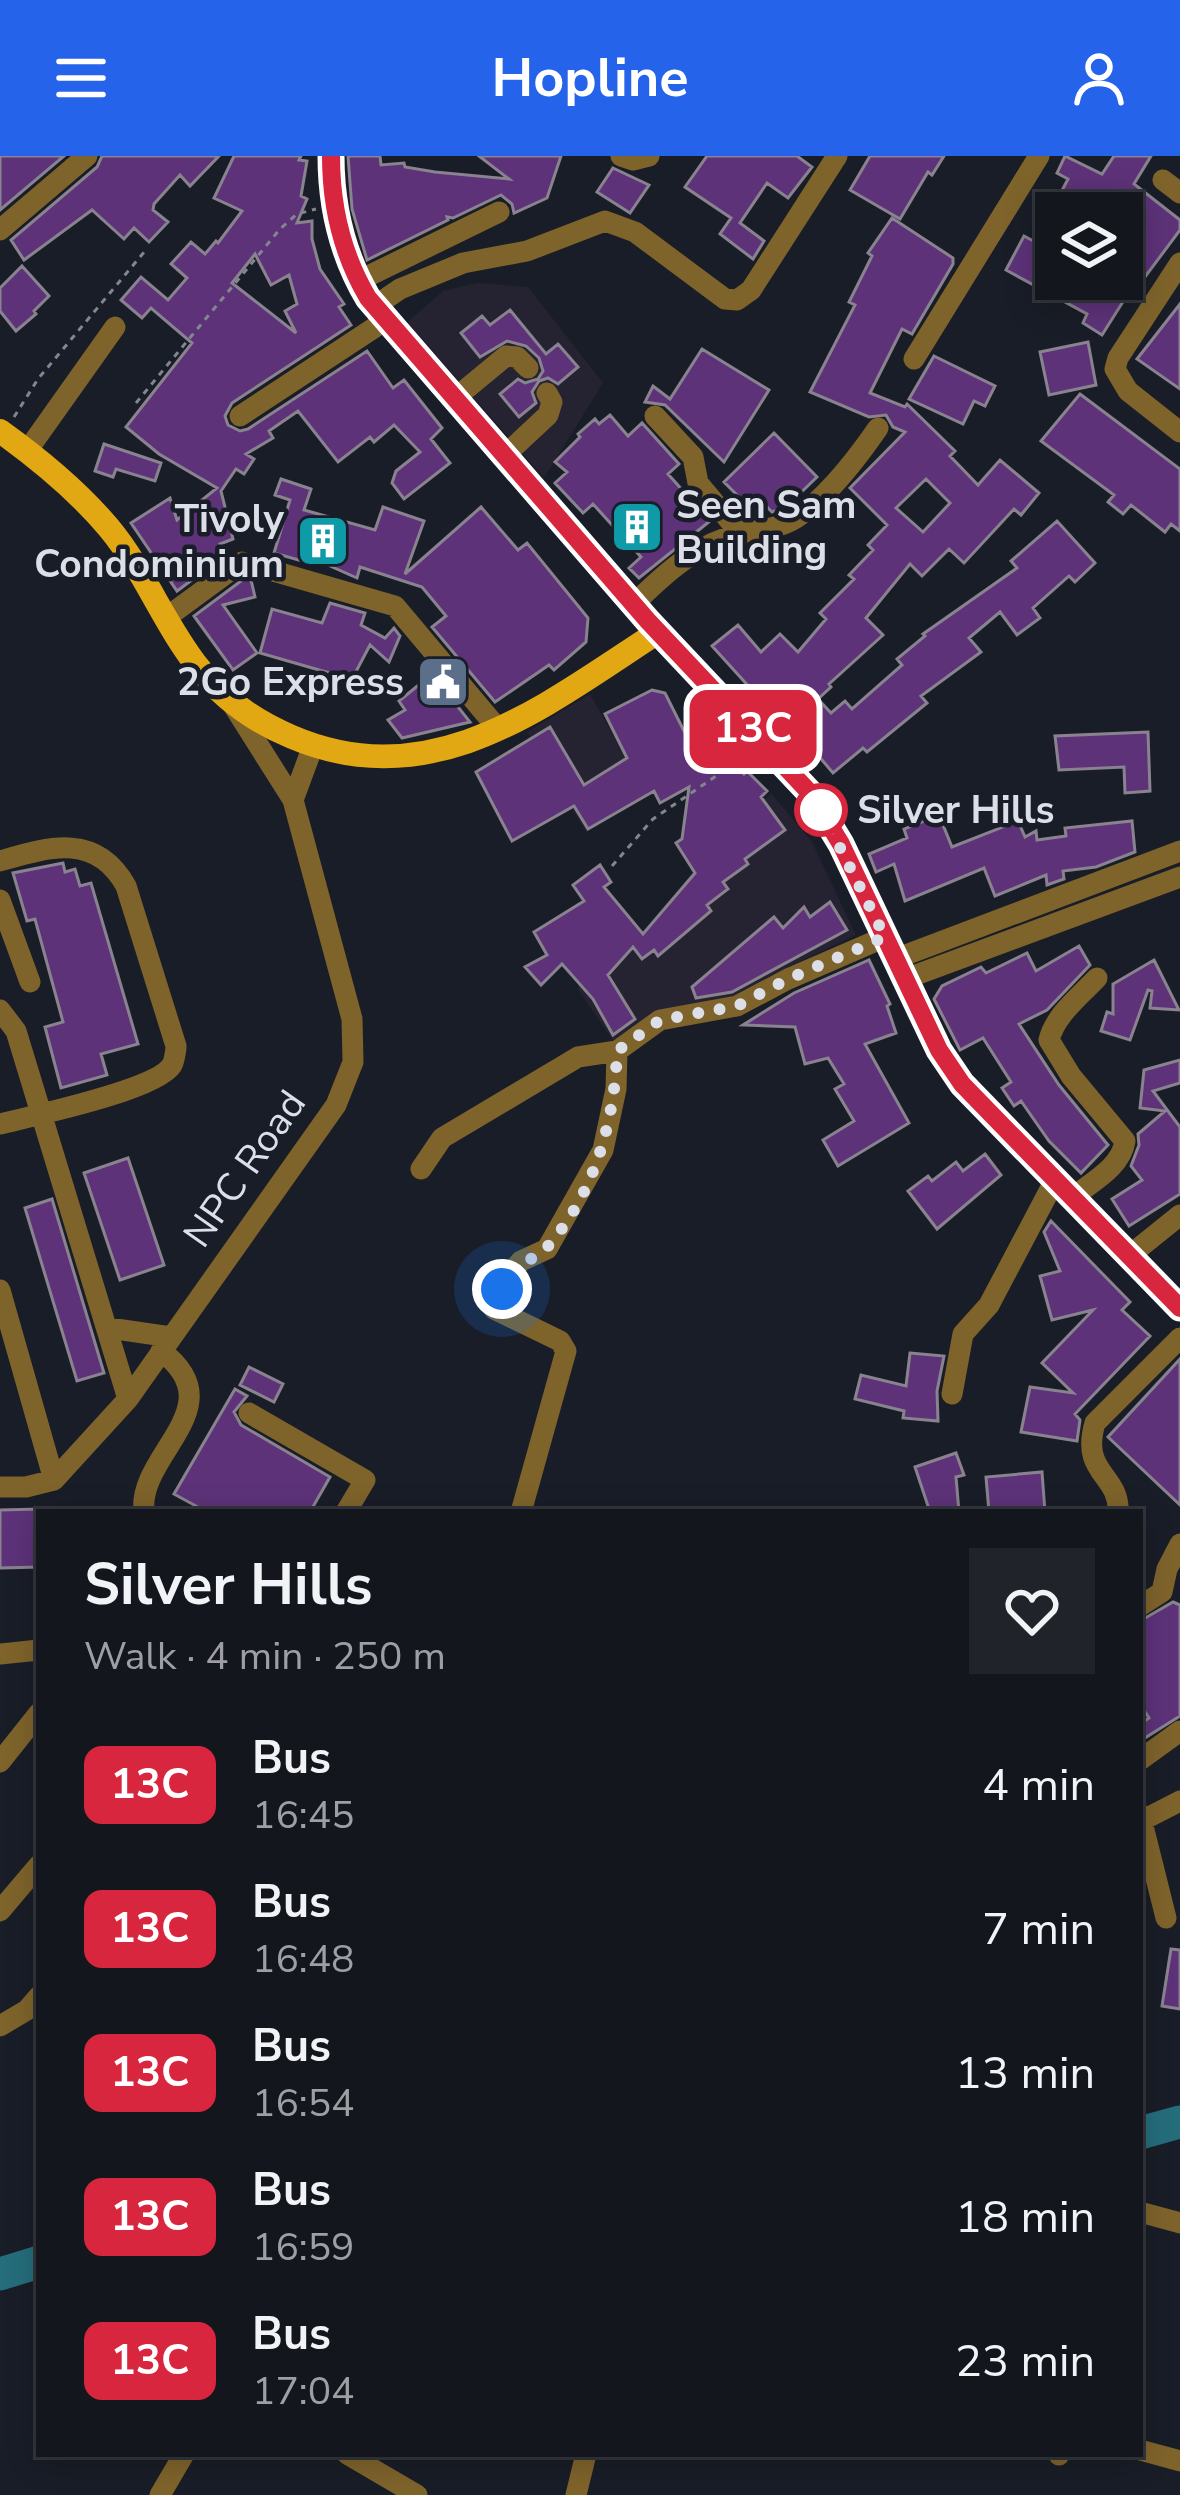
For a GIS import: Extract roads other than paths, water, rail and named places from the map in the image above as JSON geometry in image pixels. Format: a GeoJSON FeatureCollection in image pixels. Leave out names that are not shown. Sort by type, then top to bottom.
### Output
{"type":"FeatureCollection","features":[{"type":"Feature","properties":{"kind":"main road"},"geometry":{"type":"LineString","coordinates":[[332,156],[334,204],[358,281],[380,313],[658,632],[766,742],[827,819],[939,1050],[962,1084],[1180,1309]]}},
{"type":"Feature","properties":{"kind":"main road"},"geometry":{"type":"LineString","coordinates":[[2,432],[110,530],[198,667],[232,703],[275,730],[313,746],[388,759],[434,753],[499,730],[658,632]]}},
{"type":"Feature","properties":{"kind":"street"},"geometry":{"type":"LineString","coordinates":[[0,230],[87,156]]}},
{"type":"Feature","properties":{"kind":"street"},"geometry":{"type":"LineString","coordinates":[[621,156],[633,160],[649,156]]}},
{"type":"Feature","properties":{"kind":"street"},"geometry":{"type":"LineString","coordinates":[[240,416],[380,313],[400,289],[464,263],[527,251],[605,221],[635,232],[725,298],[737,300],[751,290],[837,156]]}},
{"type":"Feature","properties":{"kind":"street"},"geometry":{"type":"LineString","coordinates":[[914,359],[1039,156]]}},
{"type":"Feature","properties":{"kind":"street"},"geometry":{"type":"LineString","coordinates":[[358,281],[499,212]]}},
{"type":"Feature","properties":{"kind":"street"},"geometry":{"type":"LineString","coordinates":[[1180,263],[1115,369],[1128,391],[1180,432]]}},
{"type":"Feature","properties":{"kind":"street"},"geometry":{"type":"LineString","coordinates":[[27,451],[115,327]]}},
{"type":"Feature","properties":{"kind":"street"},"geometry":{"type":"LineString","coordinates":[[454,399],[506,356],[517,357],[528,368]]}},
{"type":"Feature","properties":{"kind":"street"},"geometry":{"type":"LineString","coordinates":[[504,456],[548,415],[552,402],[547,393]]}},
{"type":"Feature","properties":{"kind":"street"},"geometry":{"type":"LineString","coordinates":[[655,416],[693,457],[698,483],[740,533]]}},
{"type":"Feature","properties":{"kind":"street"},"geometry":{"type":"LineString","coordinates":[[634,605],[688,555],[740,533],[769,530],[800,516],[856,460],[878,428]]}},
{"type":"Feature","properties":{"kind":"street"},"geometry":{"type":"LineString","coordinates":[[167,616],[242,562],[395,606],[499,730]]}},
{"type":"Feature","properties":{"kind":"street","name":"NPC Road"},"geometry":{"type":"LineString","coordinates":[[54,1480],[128,1399],[336,1105],[353,1062],[352,1019],[293,800],[232,703]]}},
{"type":"Feature","properties":{"kind":"street"},"geometry":{"type":"LineString","coordinates":[[293,800],[313,746]]}},
{"type":"Feature","properties":{"kind":"street"},"geometry":{"type":"LineString","coordinates":[[0,861],[49,847],[77,848],[116,867],[176,1046],[173,1064],[138,1086],[0,1124]]}},
{"type":"Feature","properties":{"kind":"street"},"geometry":{"type":"LineString","coordinates":[[895,958],[1180,851]]}},
{"type":"Feature","properties":{"kind":"street"},"geometry":{"type":"LineString","coordinates":[[421,1169],[442,1138],[478,1113],[578,1057],[617,1051],[660,1020],[737,1006],[788,979],[1067,919],[1180,877]]}},
{"type":"Feature","properties":{"kind":"street"},"geometry":{"type":"LineString","coordinates":[[1058,897],[1067,919]]}},
{"type":"Feature","properties":{"kind":"street"},"geometry":{"type":"LineString","coordinates":[[0,900],[30,982]]}},
{"type":"Feature","properties":{"kind":"street"},"geometry":{"type":"LineString","coordinates":[[952,1394],[963,1334],[988,1305],[1064,1189],[1114,1164],[1123,1153],[1125,1141],[1071,1076],[1049,1040],[1064,1012],[1097,978]]}},
{"type":"Feature","properties":{"kind":"street"},"geometry":{"type":"LineString","coordinates":[[0,1010],[16,1031],[128,1399]]}},
{"type":"Feature","properties":{"kind":"street"},"geometry":{"type":"LineString","coordinates":[[522,1509],[566,1351],[560,1341],[494,1309],[507,1276],[521,1262],[547,1249],[603,1150],[616,1089],[617,1051]]}},
{"type":"Feature","properties":{"kind":"street"},"geometry":{"type":"LineString","coordinates":[[1129,1256],[1180,1215]]}},
{"type":"Feature","properties":{"kind":"street"},"geometry":{"type":"LineString","coordinates":[[0,1290],[54,1480],[26,1487],[0,1486]]}},
{"type":"Feature","properties":{"kind":"street"},"geometry":{"type":"LineString","coordinates":[[110,1328],[166,1344],[183,1374],[190,1400],[186,1420],[142,1493],[144,1509]]}},
{"type":"Feature","properties":{"kind":"street"},"geometry":{"type":"LineString","coordinates":[[1118,1509],[1119,1499],[1091,1458],[1095,1423],[1180,1338]]}},
{"type":"Feature","properties":{"kind":"street"},"geometry":{"type":"LineString","coordinates":[[249,1413],[365,1480],[348,1509]]}},
{"type":"Feature","properties":{"kind":"street"},"geometry":{"type":"LineString","coordinates":[[1171,1595],[1167,1570],[1180,1544]]}},
{"type":"Feature","properties":{"kind":"street"},"geometry":{"type":"LineString","coordinates":[[0,1654],[36,1650]]}},
{"type":"Feature","properties":{"kind":"street"},"geometry":{"type":"LineString","coordinates":[[0,1762],[36,1717]]}},
{"type":"Feature","properties":{"kind":"street"},"geometry":{"type":"LineString","coordinates":[[1143,1758],[1180,1731]]}},
{"type":"Feature","properties":{"kind":"street"},"geometry":{"type":"LineString","coordinates":[[1143,1817],[1180,1801]]}},
{"type":"Feature","properties":{"kind":"street"},"geometry":{"type":"LineString","coordinates":[[1143,1821],[1166,1918]]}},
{"type":"Feature","properties":{"kind":"street"},"geometry":{"type":"LineString","coordinates":[[0,1911],[36,1868]]}},
{"type":"Feature","properties":{"kind":"street"},"geometry":{"type":"LineString","coordinates":[[0,2026],[36,2000]]}},
{"type":"Feature","properties":{"kind":"street"},"geometry":{"type":"LineString","coordinates":[[1143,2213],[1180,2223]]}},
{"type":"Feature","properties":{"kind":"street"},"geometry":{"type":"LineString","coordinates":[[1143,2451],[1180,2461]]}},
{"type":"Feature","properties":{"kind":"street"},"geometry":{"type":"LineString","coordinates":[[160,2495],[182,2457]]}},
{"type":"Feature","properties":{"kind":"street"},"geometry":{"type":"LineString","coordinates":[[352,2457],[417,2495]]}},
{"type":"Feature","properties":{"kind":"street"},"geometry":{"type":"LineString","coordinates":[[576,2495],[585,2457]]}},
{"type":"Feature","properties":{"kind":"waterway"},"geometry":{"type":"LineString","coordinates":[[1143,2132],[1180,2122]]}},
{"type":"Feature","properties":{"kind":"waterway"},"geometry":{"type":"LineString","coordinates":[[0,2274],[36,2263]]}},
{"type":"Feature","properties":{"kind":"place","name":"Seen Sam Building"},"geometry":{"type":"Point","coordinates":[637,527]}},
{"type":"Feature","properties":{"kind":"place","name":"Tivoly Condominium"},"geometry":{"type":"Point","coordinates":[323,541]}},
{"type":"Feature","properties":{"kind":"place","name":"2Go Express"},"geometry":{"type":"Point","coordinates":[443,682]}},
{"type":"Feature","properties":{"kind":"place","name":"Silver Hills"},"geometry":{"type":"Point","coordinates":[821,810]}}]}
